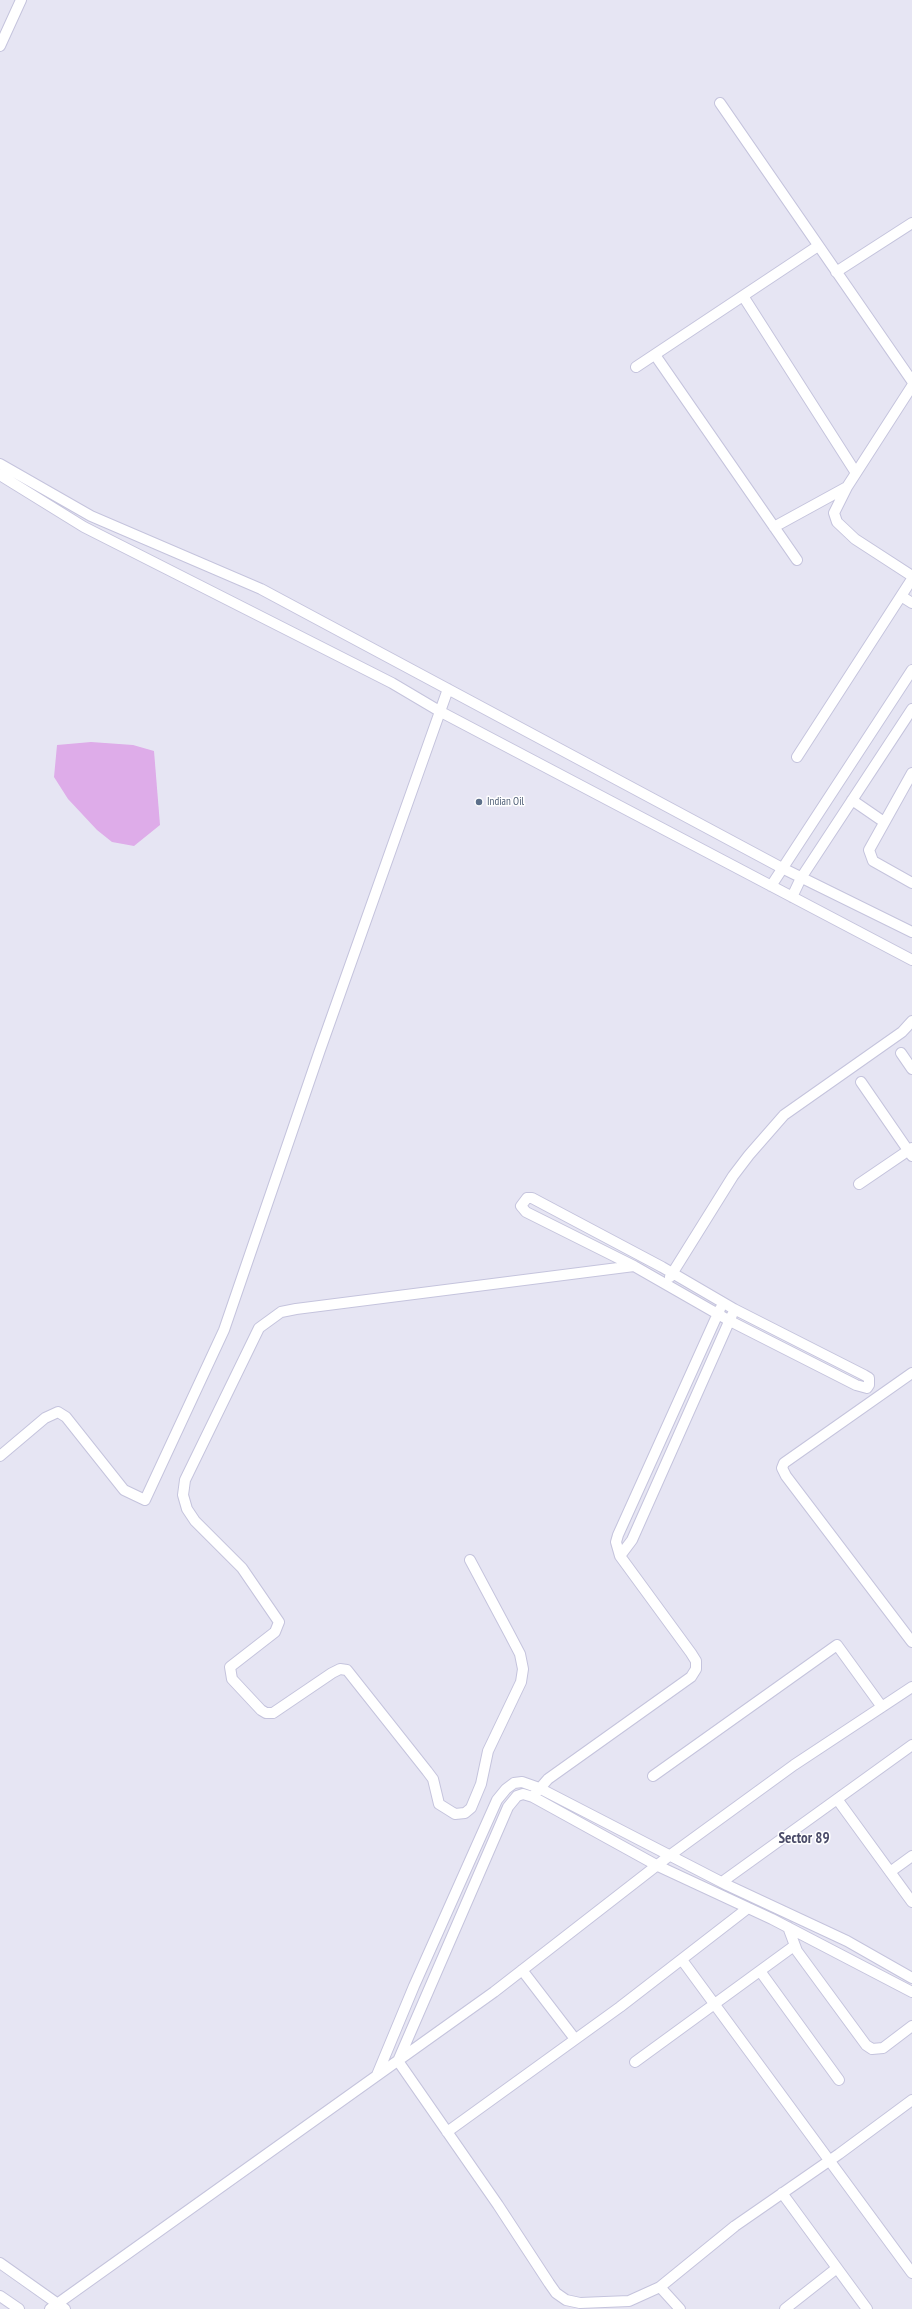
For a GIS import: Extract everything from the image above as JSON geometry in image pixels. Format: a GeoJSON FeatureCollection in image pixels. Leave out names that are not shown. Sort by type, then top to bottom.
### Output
{"type":"FeatureCollection","features":[{"type":"Feature","properties":{"kind":"street"},"geometry":{"type":"LineString","coordinates":[[0,46],[22,0]]}},
{"type":"Feature","properties":{"kind":"street"},"geometry":{"type":"LineString","coordinates":[[720,103],[912,381]]}},
{"type":"Feature","properties":{"kind":"street"},"geometry":{"type":"LineString","coordinates":[[836,272],[912,223]]}},
{"type":"Feature","properties":{"kind":"street"},"geometry":{"type":"LineString","coordinates":[[636,367],[818,246]]}},
{"type":"Feature","properties":{"kind":"street"},"geometry":{"type":"LineString","coordinates":[[743,296],[856,473]]}},
{"type":"Feature","properties":{"kind":"street"},"geometry":{"type":"LineString","coordinates":[[655,354],[797,560]]}},
{"type":"Feature","properties":{"kind":"street"},"geometry":{"type":"LineString","coordinates":[[912,386],[847,487],[836,506],[834,513],[837,522],[855,539],[912,576]]}},
{"type":"Feature","properties":{"kind":"street"},"geometry":{"type":"LineString","coordinates":[[0,464],[91,516],[261,589],[782,868],[912,932]]}},
{"type":"Feature","properties":{"kind":"street"},"geometry":{"type":"LineString","coordinates":[[0,475],[84,527],[392,683],[443,713],[912,960]]}},
{"type":"Feature","properties":{"kind":"street"},"geometry":{"type":"LineString","coordinates":[[774,527],[847,487]]}},
{"type":"Feature","properties":{"kind":"street"},"geometry":{"type":"LineString","coordinates":[[797,757],[912,579]]}},
{"type":"Feature","properties":{"kind":"street"},"geometry":{"type":"LineString","coordinates":[[901,596],[912,602]]}},
{"type":"Feature","properties":{"kind":"street"},"geometry":{"type":"LineString","coordinates":[[771,886],[912,670]]}},
{"type":"Feature","properties":{"kind":"street"},"geometry":{"type":"LineString","coordinates":[[0,1456],[45,1418],[58,1412],[66,1416],[124,1490],[145,1500],[224,1330],[320,1050],[450,691]]}},
{"type":"Feature","properties":{"kind":"street"},"geometry":{"type":"LineString","coordinates":[[792,897],[801,878],[912,709]]}},
{"type":"Feature","properties":{"kind":"street"},"geometry":{"type":"LineString","coordinates":[[912,773],[869,850],[869,855],[882,867],[912,883]]}},
{"type":"Feature","properties":{"kind":"street"},"geometry":{"type":"LineString","coordinates":[[852,800],[884,822]]}},
{"type":"Feature","properties":{"kind":"street"},"geometry":{"type":"LineString","coordinates":[[665,1284],[749,1154],[784,1115],[902,1032],[912,1021]]}},
{"type":"Feature","properties":{"kind":"street"},"geometry":{"type":"LineString","coordinates":[[901,1053],[912,1069]]}},
{"type":"Feature","properties":{"kind":"street"},"geometry":{"type":"LineString","coordinates":[[858,1184],[911,1152],[861,1082]]}},
{"type":"Feature","properties":{"kind":"street"},"geometry":{"type":"LineString","coordinates":[[527,1198],[532,1198],[673,1273],[722,1303],[864,1375],[869,1378],[870,1384],[867,1388],[856,1385],[730,1321],[634,1266],[526,1212],[521,1206],[523,1202],[527,1198]]}},
{"type":"Feature","properties":{"kind":"street"},"geometry":{"type":"LineString","coordinates":[[470,1560],[520,1654],[523,1669],[521,1682],[488,1751],[481,1784],[471,1808],[466,1813],[455,1814],[439,1804],[433,1779],[428,1771],[347,1670],[340,1669],[332,1673],[273,1713],[266,1713],[261,1710],[232,1679],[229,1673],[230,1667],[275,1632],[279,1622],[242,1568],[195,1521],[187,1509],[183,1495],[185,1480],[259,1328],[281,1312],[296,1309],[634,1266]]}},
{"type":"Feature","properties":{"kind":"street"},"geometry":{"type":"LineString","coordinates":[[533,1797],[539,1788],[691,1677],[696,1669],[696,1661],[691,1653],[620,1556],[616,1542],[722,1303]]}},
{"type":"Feature","properties":{"kind":"street"},"geometry":{"type":"LineString","coordinates":[[620,1556],[632,1540],[734,1309]]}},
{"type":"Feature","properties":{"kind":"street"},"geometry":{"type":"LineString","coordinates":[[912,1374],[784,1463],[782,1468],[786,1476],[912,1642]]}},
{"type":"Feature","properties":{"kind":"street"},"geometry":{"type":"LineString","coordinates":[[653,1776],[837,1644],[882,1707]]}},
{"type":"Feature","properties":{"kind":"street"},"geometry":{"type":"LineString","coordinates":[[0,2263],[58,2307],[522,1970],[669,1856],[794,1766],[912,1688]]}},
{"type":"Feature","properties":{"kind":"street"},"geometry":{"type":"LineString","coordinates":[[722,1882],[912,1745]]}},
{"type":"Feature","properties":{"kind":"street"},"geometry":{"type":"LineString","coordinates":[[377,2075],[414,1986],[497,1800],[510,1785],[522,1782],[539,1788],[669,1856],[847,1941],[912,1978]]}},
{"type":"Feature","properties":{"kind":"street"},"geometry":{"type":"LineString","coordinates":[[510,1785],[517,1796]]}},
{"type":"Feature","properties":{"kind":"street"},"geometry":{"type":"LineString","coordinates":[[398,2061],[508,1807],[517,1796],[523,1794],[533,1797],[658,1866],[788,1927],[912,1992]]}},
{"type":"Feature","properties":{"kind":"street"},"geometry":{"type":"LineString","coordinates":[[837,1798],[912,1902]]}},
{"type":"Feature","properties":{"kind":"street"},"geometry":{"type":"LineString","coordinates":[[890,1872],[912,1856]]}},
{"type":"Feature","properties":{"kind":"street"},"geometry":{"type":"LineString","coordinates":[[447,2132],[682,1960],[748,1908]]}},
{"type":"Feature","properties":{"kind":"street"},"geometry":{"type":"LineString","coordinates":[[788,1927],[794,1946],[866,2045],[872,2049],[883,2048],[912,2026]]}},
{"type":"Feature","properties":{"kind":"street"},"geometry":{"type":"LineString","coordinates":[[636,2062],[794,1946]]}},
{"type":"Feature","properties":{"kind":"street"},"geometry":{"type":"LineString","coordinates":[[682,1960],[912,2273]]}},
{"type":"Feature","properties":{"kind":"street"},"geometry":{"type":"LineString","coordinates":[[522,1970],[575,2039]]}},
{"type":"Feature","properties":{"kind":"street"},"geometry":{"type":"LineString","coordinates":[[760,1971],[840,2080]]}},
{"type":"Feature","properties":{"kind":"street"},"geometry":{"type":"LineString","coordinates":[[398,2061],[556,2293],[566,2300],[580,2303],[629,2301],[660,2287],[735,2226],[829,2161],[912,2100]]}},
{"type":"Feature","properties":{"kind":"street"},"geometry":{"type":"LineString","coordinates":[[782,2193],[867,2309]]}},
{"type":"Feature","properties":{"kind":"street"},"geometry":{"type":"LineString","coordinates":[[785,2309],[837,2268]]}},
{"type":"Feature","properties":{"kind":"street"},"geometry":{"type":"LineString","coordinates":[[660,2287],[680,2309]]}},
{"type":"Feature","properties":{"kind":"street"},"geometry":{"type":"LineString","coordinates":[[0,2296],[19,2309]]}},
{"type":"Feature","properties":{"kind":"shaded area"},"geometry":{"type":"Polygon","coordinates":[[[91,742],[133,745],[154,751],[160,825],[134,846],[112,842],[97,830],[68,799],[54,777],[57,745],[91,742]]]}},
{"type":"Feature","properties":{"kind":"place","name":"Indian Oil"},"geometry":{"type":"Point","coordinates":[479,802]}},
{"type":"Feature","properties":{"kind":"district","name":"Sector 89"},"geometry":{"type":"Point","coordinates":[804,1839]}}]}
